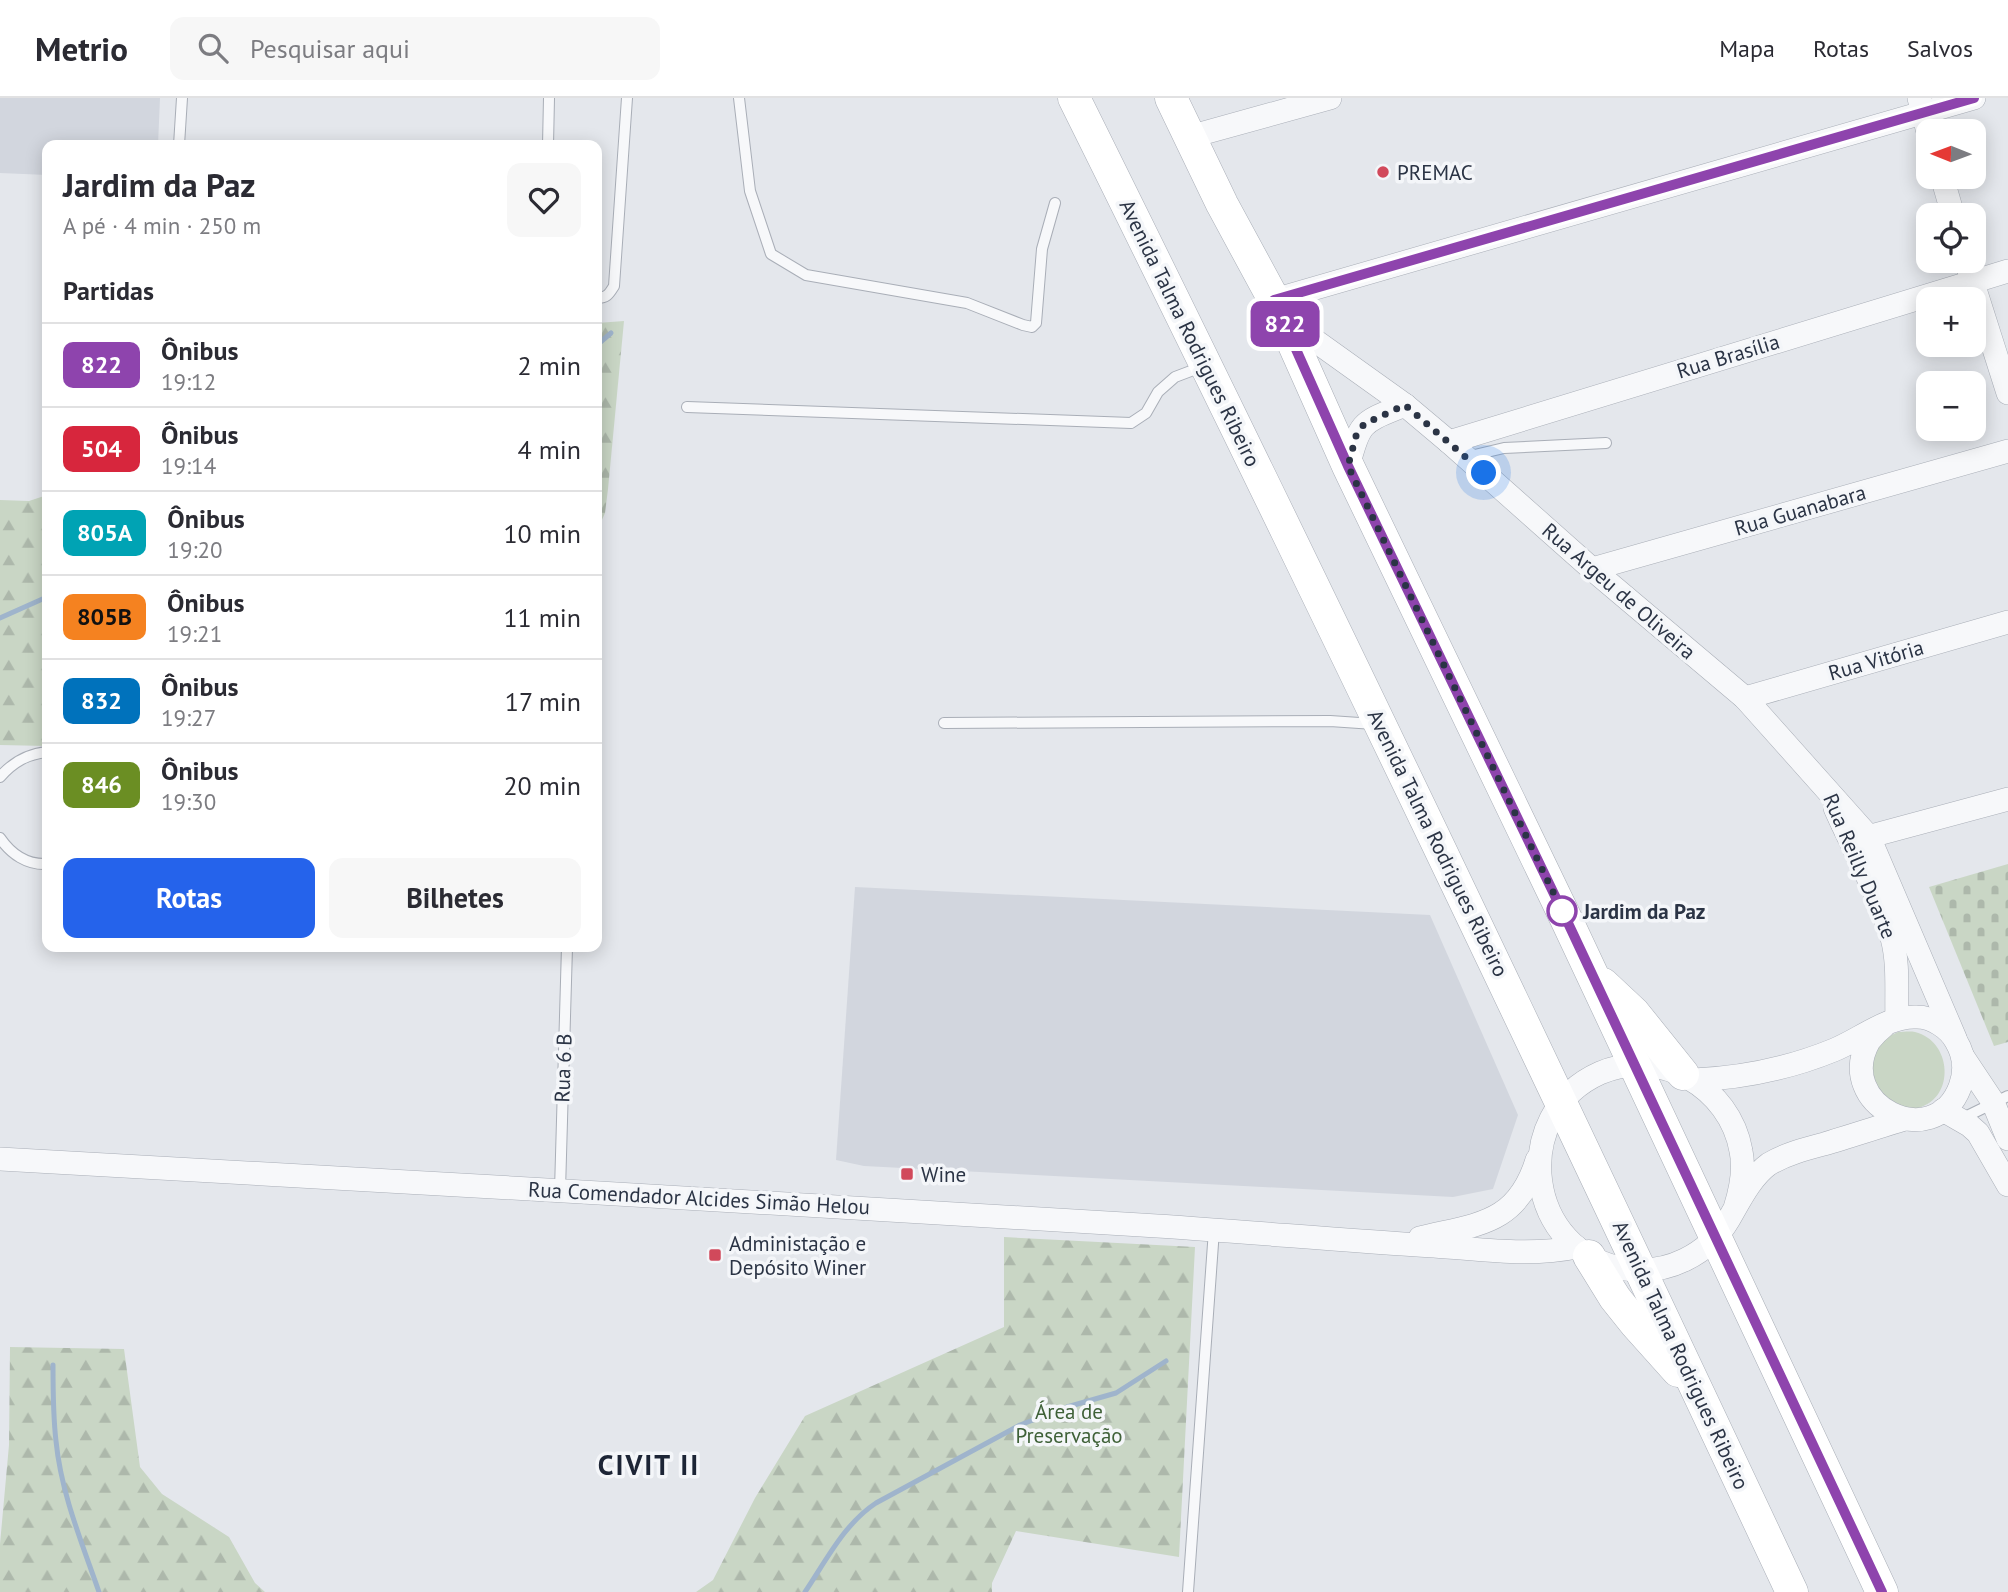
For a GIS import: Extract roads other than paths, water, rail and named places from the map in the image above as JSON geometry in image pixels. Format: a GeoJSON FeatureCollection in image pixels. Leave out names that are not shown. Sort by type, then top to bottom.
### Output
{"type":"FeatureCollection","features":[{"type":"Feature","properties":{"kind":"main road","name":"Avenida Talma Rodrigues Ribeiro"},"geometry":{"type":"LineString","coordinates":[[1074,98],[1381,724],[1792,1592]]}},
{"type":"Feature","properties":{"kind":"main road"},"geometry":{"type":"LineString","coordinates":[[1171,98],[1278,309],[1348,466],[1591,972],[1882,1592]]}},
{"type":"Feature","properties":{"kind":"main road"},"geometry":{"type":"LineString","coordinates":[[1591,972],[1634,1013],[1689,1077]]}},
{"type":"Feature","properties":{"kind":"main road"},"geometry":{"type":"LineString","coordinates":[[1583,1252],[1635,1323],[1700,1395]]}},
{"type":"Feature","properties":{"kind":"street"},"geometry":{"type":"LineString","coordinates":[[1189,136],[1330,98]]}},
{"type":"Feature","properties":{"kind":"street"},"geometry":{"type":"LineString","coordinates":[[1278,309],[1974,98]]}},
{"type":"Feature","properties":{"kind":"street","name":"Rua Brasília"},"geometry":{"type":"LineString","coordinates":[[1986,271],[2008,271]]}},
{"type":"Feature","properties":{"kind":"street","name":"Rua Brasília"},"geometry":{"type":"LineString","coordinates":[[1449,442],[1963,273]]}},
{"type":"Feature","properties":{"kind":"street"},"geometry":{"type":"LineString","coordinates":[[1970,273],[2008,393]]}},
{"type":"Feature","properties":{"kind":"street","name":"Rua Argeu de Oliveira"},"geometry":{"type":"LineString","coordinates":[[1278,309],[1405,405],[1592,569],[1745,698],[1825,786]]}},
{"type":"Feature","properties":{"kind":"street"},"geometry":{"type":"LineString","coordinates":[[1348,466],[1356,436],[1364,424],[1405,405]]}},
{"type":"Feature","properties":{"kind":"street","name":"Rua Guanabara"},"geometry":{"type":"LineString","coordinates":[[1592,569],[2008,450]]}},
{"type":"Feature","properties":{"kind":"street","name":"Rua Vitória"},"geometry":{"type":"LineString","coordinates":[[1745,698],[2008,622]]}},
{"type":"Feature","properties":{"kind":"street","name":"Rua Reilly Duarte"},"geometry":{"type":"LineString","coordinates":[[1825,786],[1859,839],[1959,1048],[2001,1099],[2008,1139]]}},
{"type":"Feature","properties":{"kind":"street"},"geometry":{"type":"LineString","coordinates":[[1859,839],[2008,799]]}},
{"type":"Feature","properties":{"kind":"street","name":"Rua Reilly Duarte"},"geometry":{"type":"LineString","coordinates":[[1859,839],[1892,939],[1896,962],[1890,1022]]}},
{"type":"Feature","properties":{"kind":"street"},"geometry":{"type":"LineString","coordinates":[[1561,1103],[1589,1079],[1611,1069],[1635,1065],[1660,1067],[1689,1077],[1734,1078],[1778,1069],[1834,1050],[1890,1022],[1918,1017],[1939,1023],[1959,1048],[1964,1077],[1952,1115]]}},
{"type":"Feature","properties":{"kind":"street"},"geometry":{"type":"LineString","coordinates":[[1890,1022],[1870,1040],[1863,1059],[1863,1080],[1871,1098],[1886,1112],[1905,1119]]}},
{"type":"Feature","properties":{"kind":"street"},"geometry":{"type":"LineString","coordinates":[[1689,1077],[1717,1099],[1738,1137],[1742,1180],[1735,1208]]}},
{"type":"Feature","properties":{"kind":"street","name":"Rua Comendador Alcides Simão Helou"},"geometry":{"type":"LineString","coordinates":[[1397,1244],[1488,1222],[1508,1209],[1534,1171],[1548,1125],[1561,1103]]}},
{"type":"Feature","properties":{"kind":"street"},"geometry":{"type":"LineString","coordinates":[[1540,1150],[1540,1181],[1545,1203],[1565,1237],[1583,1252],[1608,1265],[1641,1270],[1664,1268],[1687,1259],[1716,1237],[1753,1181],[1769,1165],[1789,1154],[1905,1119],[1952,1115],[1978,1133],[2008,1185]]}},
{"type":"Feature","properties":{"kind":"street","name":"Rua Comendador Alcides Simão Helou"},"geometry":{"type":"LineString","coordinates":[[0,1159],[560,1190],[1214,1230],[1397,1244],[1583,1252]]}},
{"type":"Feature","properties":{"kind":"lane"},"geometry":{"type":"LineString","coordinates":[[178,140],[182,98]]}},
{"type":"Feature","properties":{"kind":"lane"},"geometry":{"type":"LineString","coordinates":[[548,140],[549,98]]}},
{"type":"Feature","properties":{"kind":"lane"},"geometry":{"type":"LineString","coordinates":[[602,298],[609,295],[614,286],[627,98]]}},
{"type":"Feature","properties":{"kind":"lane"},"geometry":{"type":"LineString","coordinates":[[739,98],[750,191],[771,254],[806,275],[967,303],[1032,327],[1036,323],[1042,249],[1055,203]]}},
{"type":"Feature","properties":{"kind":"lane"},"geometry":{"type":"LineString","coordinates":[[687,407],[1131,423],[1146,413],[1158,392],[1175,377],[1206,365]]}},
{"type":"Feature","properties":{"kind":"lane"},"geometry":{"type":"LineString","coordinates":[[1466,457],[1504,448],[1606,443]]}},
{"type":"Feature","properties":{"kind":"lane"},"geometry":{"type":"LineString","coordinates":[[944,723],[1330,721],[1381,724]]}},
{"type":"Feature","properties":{"kind":"lane"},"geometry":{"type":"LineString","coordinates":[[0,777],[10,765],[27,755],[42,753]]}},
{"type":"Feature","properties":{"kind":"lane"},"geometry":{"type":"LineString","coordinates":[[0,838],[22,859],[42,864]]}},
{"type":"Feature","properties":{"kind":"lane","name":"Rua 6 B"},"geometry":{"type":"LineString","coordinates":[[560,1190],[567,952]]}},
{"type":"Feature","properties":{"kind":"lane"},"geometry":{"type":"LineString","coordinates":[[1952,1115],[2001,1099]]}},
{"type":"Feature","properties":{"kind":"lane"},"geometry":{"type":"LineString","coordinates":[[1188,1592],[1214,1230]]}},
{"type":"Feature","properties":{"kind":"waterway"},"geometry":{"type":"LineString","coordinates":[[602,341],[611,333]]}},
{"type":"Feature","properties":{"kind":"waterway"},"geometry":{"type":"LineString","coordinates":[[0,618],[42,599]]}},
{"type":"Feature","properties":{"kind":"waterway"},"geometry":{"type":"LineString","coordinates":[[805,1592],[845,1532],[876,1503],[1020,1425],[1067,1407],[1116,1393],[1166,1361]]}},
{"type":"Feature","properties":{"kind":"waterway"},"geometry":{"type":"LineString","coordinates":[[53,1365],[55,1432],[62,1480],[99,1592]]}},
{"type":"Feature","properties":{"kind":"place","name":"PREMAC"},"geometry":{"type":"Point","coordinates":[1383,172]}},
{"type":"Feature","properties":{"kind":"place","name":"Jardim da Paz"},"geometry":{"type":"Point","coordinates":[1562,911]}},
{"type":"Feature","properties":{"kind":"place","name":"Wine"},"geometry":{"type":"Point","coordinates":[907,1174]}},
{"type":"Feature","properties":{"kind":"place","name":"Administação e Depósito Winer"},"geometry":{"type":"Point","coordinates":[715,1255]}},
{"type":"Feature","properties":{"kind":"district","name":"CIVIT II"},"geometry":{"type":"Point","coordinates":[649,1464]}},
{"type":"Feature","properties":{"kind":"park label","name":"Área de Preservação"},"geometry":{"type":"Point","coordinates":[1069,1423]}}]}
